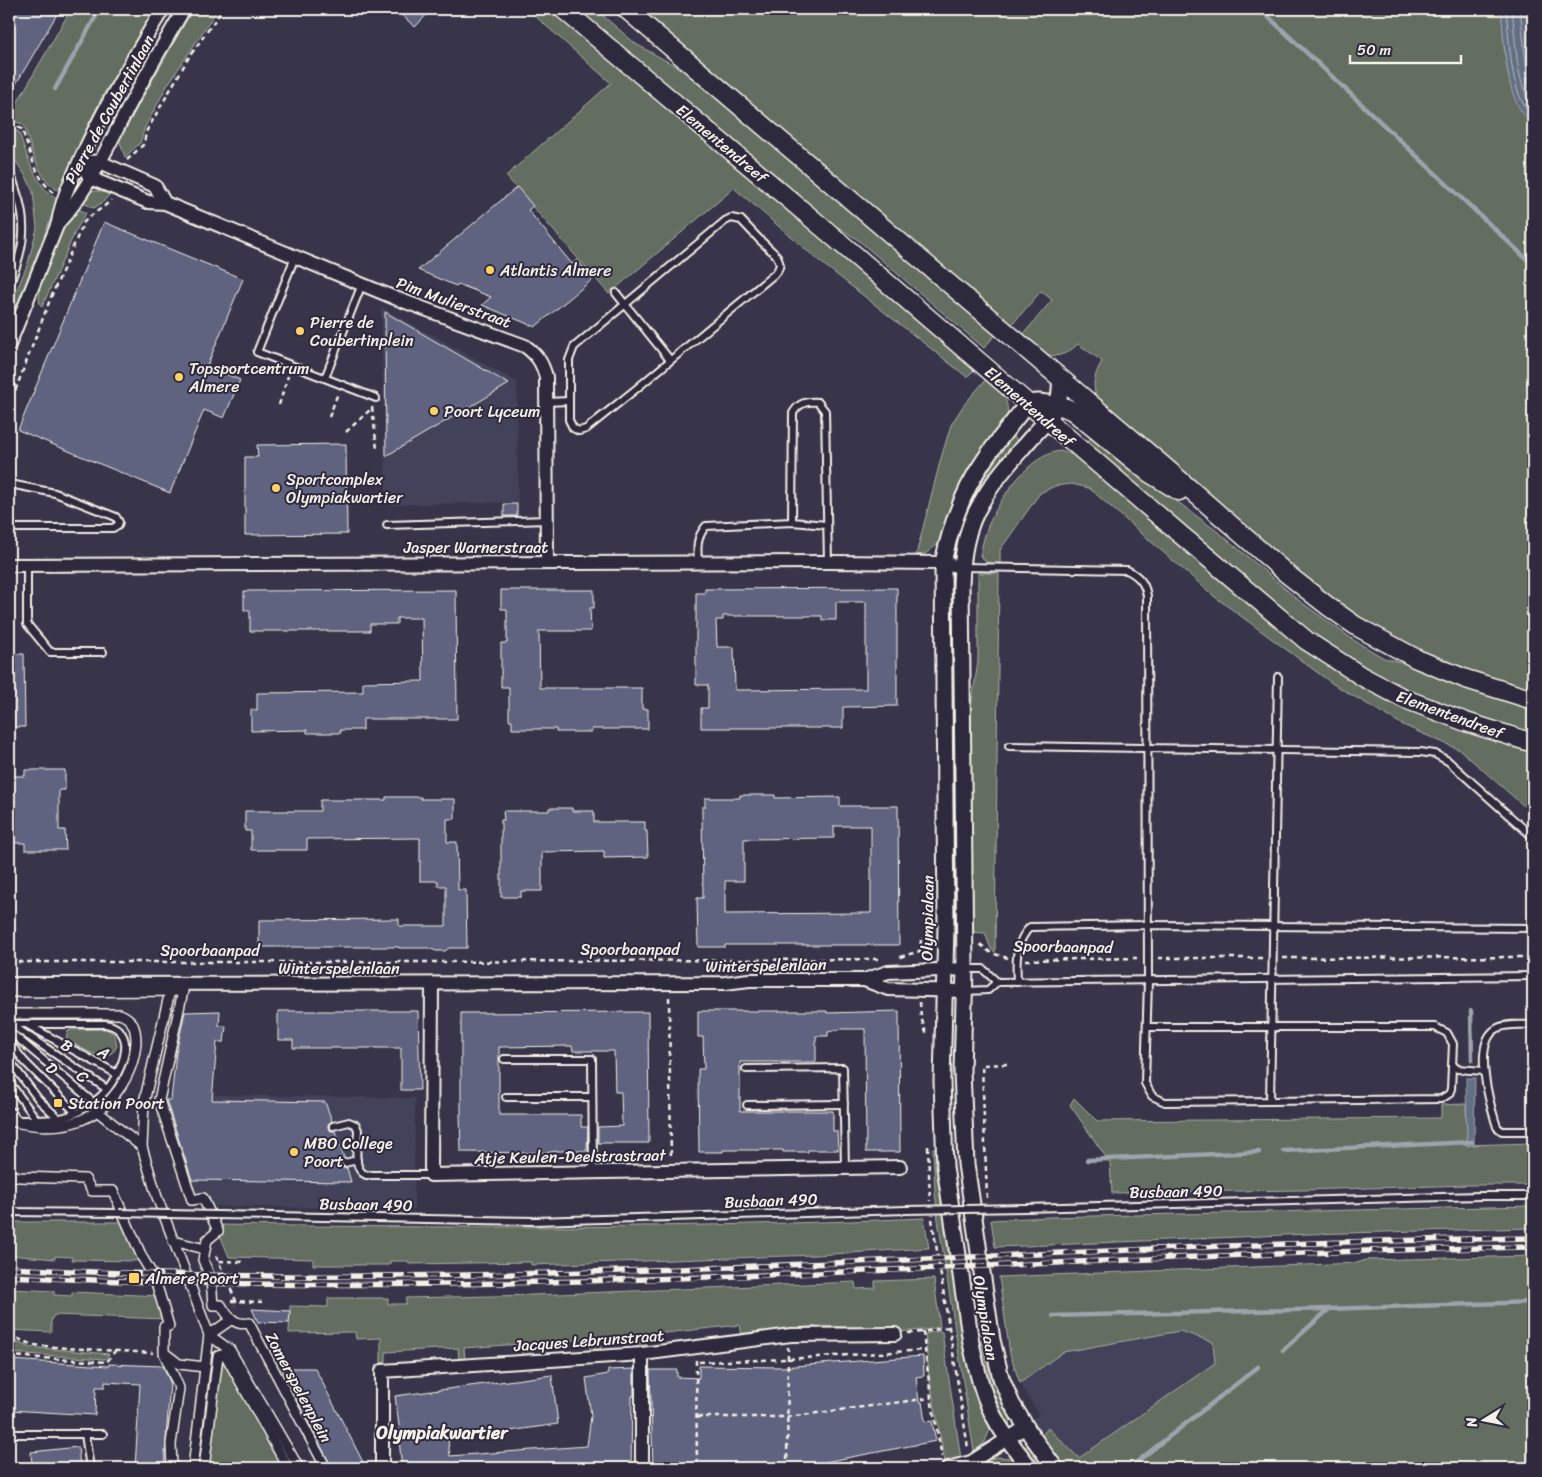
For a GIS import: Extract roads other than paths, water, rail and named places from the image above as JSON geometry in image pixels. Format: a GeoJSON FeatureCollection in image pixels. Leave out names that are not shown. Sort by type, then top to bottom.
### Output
{"type":"FeatureCollection","features":[{"type":"Feature","properties":{"kind":"main road","name":"Elementendreef"},"geometry":{"type":"LineString","coordinates":[[563,9],[1307,641],[1362,677],[1424,707],[1533,743]]}},
{"type":"Feature","properties":{"kind":"main road","name":"Elementendreef"},"geometry":{"type":"LineString","coordinates":[[626,9],[1315,596],[1356,626],[1416,659],[1466,679],[1533,700]]}},
{"type":"Feature","properties":{"kind":"main road","name":"Elementendreef"},"geometry":{"type":"LineString","coordinates":[[1057,404],[1073,411],[1148,472],[1220,516]]}},
{"type":"Feature","properties":{"kind":"street","name":"Pierre de Coubertinlaan"},"geometry":{"type":"LineString","coordinates":[[9,345],[58,223],[69,201],[80,161],[101,116],[127,68],[163,9]]}},
{"type":"Feature","properties":{"kind":"street","name":"Pierre de Coubertinlaan"},"geometry":{"type":"LineString","coordinates":[[69,201],[90,178],[100,162],[149,68],[184,9]]}},
{"type":"Feature","properties":{"kind":"street"},"geometry":{"type":"LineString","coordinates":[[80,161],[100,162],[155,186],[164,203]]}},
{"type":"Feature","properties":{"kind":"street"},"geometry":{"type":"LineString","coordinates":[[80,161],[90,178]]}},
{"type":"Feature","properties":{"kind":"street","name":"Pim Mulierstraat"},"geometry":{"type":"LineString","coordinates":[[90,178],[148,202],[164,203],[295,258],[525,346],[535,353],[542,364],[546,377],[547,563]]}},
{"type":"Feature","properties":{"kind":"street","name":"Olympialaan"},"geometry":{"type":"LineString","coordinates":[[1055,1468],[1026,1427],[1004,1388],[997,1361],[966,1164],[962,1071],[965,969],[962,567],[965,544],[972,521],[981,502],[993,484],[1047,419],[1057,404],[1061,389],[1060,379]]}},
{"type":"Feature","properties":{"kind":"street"},"geometry":{"type":"LineString","coordinates":[[1028,403],[1057,404]]}},
{"type":"Feature","properties":{"kind":"street","name":"Olympialaan"},"geometry":{"type":"LineString","coordinates":[[1028,403],[985,459],[974,477],[955,522],[947,546],[944,563],[945,937],[942,1081],[945,1167],[976,1369],[990,1409],[998,1424],[1030,1468]]}},
{"type":"Feature","properties":{"kind":"street","name":"Jasper Warnerstraat"},"geometry":{"type":"LineString","coordinates":[[9,565],[828,562],[944,563],[962,567]]}},
{"type":"Feature","properties":{"kind":"street","name":"Winterspelenlaan"},"geometry":{"type":"LineString","coordinates":[[9,984],[171,988],[432,984],[725,983],[748,980],[864,980],[888,972],[965,969]]}},
{"type":"Feature","properties":{"kind":"street","name":"Winterspelenlaan"},"geometry":{"type":"LineString","coordinates":[[864,980],[888,989],[964,991]]}},
{"type":"Feature","properties":{"kind":"street"},"geometry":{"type":"LineString","coordinates":[[431,1175],[432,984]]}},
{"type":"Feature","properties":{"kind":"street"},"geometry":{"type":"LineString","coordinates":[[9,992],[171,988],[183,991],[159,1100],[192,1200],[203,1198],[218,1231],[207,1240],[204,1249],[203,1260],[211,1279],[155,1279]]}},
{"type":"Feature","properties":{"kind":"street"},"geometry":{"type":"LineString","coordinates":[[171,988],[144,1102],[142,1147],[156,1197],[209,1335],[193,1468]]}},
{"type":"Feature","properties":{"kind":"street"},"geometry":{"type":"LineString","coordinates":[[9,1014],[120,1014],[130,1020],[136,1037],[131,1066],[115,1094],[95,1107],[83,1119],[62,1126],[46,1126],[12,1120]]}},
{"type":"Feature","properties":{"kind":"street"},"geometry":{"type":"LineString","coordinates":[[95,1107],[142,1147]]}},
{"type":"Feature","properties":{"kind":"street","name":"Atje Keulen-Deelstrastraat"},"geometry":{"type":"LineString","coordinates":[[431,1175],[900,1167]]}},
{"type":"Feature","properties":{"kind":"street"},"geometry":{"type":"LineString","coordinates":[[9,1175],[84,1179],[92,1191],[113,1191],[142,1256],[155,1279],[169,1326],[164,1328],[164,1353],[179,1388],[171,1444],[172,1468]]}},
{"type":"Feature","properties":{"kind":"street"},"geometry":{"type":"LineString","coordinates":[[173,1240],[204,1249]]}},
{"type":"Feature","properties":{"kind":"street","name":"Zomerspelenplein"},"geometry":{"type":"LineString","coordinates":[[211,1279],[213,1305],[221,1305],[228,1317],[241,1325],[249,1323],[326,1468]]}},
{"type":"Feature","properties":{"kind":"street"},"geometry":{"type":"LineString","coordinates":[[209,1335],[232,1319]]}},
{"type":"Feature","properties":{"kind":"street","name":"Jacques Lebrunstraat"},"geometry":{"type":"LineString","coordinates":[[382,1468],[382,1371],[642,1354],[788,1336],[895,1334]]}},
{"type":"Feature","properties":{"kind":"street"},"geometry":{"type":"LineString","coordinates":[[209,1335],[230,1350],[299,1468]]}},
{"type":"Feature","properties":{"kind":"street"},"geometry":{"type":"LineString","coordinates":[[164,1353],[179,1364],[205,1367]]}},
{"type":"Feature","properties":{"kind":"street"},"geometry":{"type":"LineString","coordinates":[[204,1468],[218,1356],[225,1354],[288,1468]]}},
{"type":"Feature","properties":{"kind":"street"},"geometry":{"type":"LineString","coordinates":[[642,1354],[642,1468]]}},
{"type":"Feature","properties":{"kind":"street"},"geometry":{"type":"LineString","coordinates":[[945,1464],[971,1462],[1026,1427]]}},
{"type":"Feature","properties":{"kind":"lane"},"geometry":{"type":"LineString","coordinates":[[9,172],[21,204],[24,230],[18,262],[9,285]]}},
{"type":"Feature","properties":{"kind":"lane"},"geometry":{"type":"LineString","coordinates":[[728,219],[740,220],[777,256],[780,262],[777,272],[670,360],[583,430],[576,430],[569,423],[569,360],[574,347],[728,219]]}},
{"type":"Feature","properties":{"kind":"lane"},"geometry":{"type":"LineString","coordinates":[[295,258],[257,352],[376,398]]}},
{"type":"Feature","properties":{"kind":"lane"},"geometry":{"type":"LineString","coordinates":[[325,378],[362,284]]}},
{"type":"Feature","properties":{"kind":"lane"},"geometry":{"type":"LineString","coordinates":[[616,293],[670,360]]}},
{"type":"Feature","properties":{"kind":"lane"},"geometry":{"type":"LineString","coordinates":[[546,402],[569,401]]}},
{"type":"Feature","properties":{"kind":"lane"},"geometry":{"type":"LineString","coordinates":[[792,522],[793,414],[797,406],[807,401],[818,402],[825,411],[828,562]]}},
{"type":"Feature","properties":{"kind":"lane"},"geometry":{"type":"LineString","coordinates":[[9,528],[113,528],[118,526],[119,522],[116,517],[55,493],[10,484]]}},
{"type":"Feature","properties":{"kind":"lane"},"geometry":{"type":"LineString","coordinates":[[387,525],[547,520]]}},
{"type":"Feature","properties":{"kind":"lane"},"geometry":{"type":"LineString","coordinates":[[698,562],[697,543],[699,534],[706,526],[792,522],[827,525]]}},
{"type":"Feature","properties":{"kind":"lane"},"geometry":{"type":"LineString","coordinates":[[27,565],[28,624],[50,652],[103,652]]}},
{"type":"Feature","properties":{"kind":"lane"},"geometry":{"type":"LineString","coordinates":[[962,567],[1127,570],[1135,574],[1145,588],[1147,596],[1148,958],[1145,1083],[1152,1096],[1165,1102],[1441,1099],[1451,1090],[1453,1044],[1447,1033],[1435,1027],[1147,1028]]}},
{"type":"Feature","properties":{"kind":"lane"},"geometry":{"type":"LineString","coordinates":[[1270,1101],[1278,677]]}},
{"type":"Feature","properties":{"kind":"lane"},"geometry":{"type":"LineString","coordinates":[[1009,746],[1420,752],[1435,754],[1448,762],[1533,838]]}},
{"type":"Feature","properties":{"kind":"lane"},"geometry":{"type":"LineString","coordinates":[[1017,982],[1016,960],[1020,941],[1030,927],[1147,925],[1533,928]]}},
{"type":"Feature","properties":{"kind":"lane"},"geometry":{"type":"LineString","coordinates":[[965,969],[982,969],[998,982]]}},
{"type":"Feature","properties":{"kind":"lane"},"geometry":{"type":"LineString","coordinates":[[964,991],[988,990],[998,982],[1533,976]]}},
{"type":"Feature","properties":{"kind":"lane"},"geometry":{"type":"LineString","coordinates":[[9,1109],[12,1120],[37,1120],[58,1118],[95,1107],[124,1059],[125,1048],[123,1038],[115,1026],[106,1024],[26,1024],[10,1026]]}},
{"type":"Feature","properties":{"kind":"lane","name":"A"},"geometry":{"type":"LineString","coordinates":[[26,1024],[116,1074]]}},
{"type":"Feature","properties":{"kind":"lane","name":"C"},"geometry":{"type":"LineString","coordinates":[[10,1026],[95,1107]]}},
{"type":"Feature","properties":{"kind":"lane","name":"B"},"geometry":{"type":"LineString","coordinates":[[10,1026],[107,1089]]}},
{"type":"Feature","properties":{"kind":"lane"},"geometry":{"type":"LineString","coordinates":[[1533,1026],[1501,1026],[1491,1033],[1488,1038],[1484,1071],[1497,1127],[1502,1131],[1533,1131]]}},
{"type":"Feature","properties":{"kind":"lane","name":"D"},"geometry":{"type":"LineString","coordinates":[[9,1042],[25,1062],[76,1113]]}},
{"type":"Feature","properties":{"kind":"lane"},"geometry":{"type":"LineString","coordinates":[[504,1059],[592,1059],[592,1172]]}},
{"type":"Feature","properties":{"kind":"lane"},"geometry":{"type":"LineString","coordinates":[[9,1060],[39,1100],[58,1118]]}},
{"type":"Feature","properties":{"kind":"lane"},"geometry":{"type":"LineString","coordinates":[[1452,1064],[1457,1069],[1484,1071]]}},
{"type":"Feature","properties":{"kind":"lane"},"geometry":{"type":"LineString","coordinates":[[746,1069],[843,1068],[845,1168]]}},
{"type":"Feature","properties":{"kind":"lane"},"geometry":{"type":"LineString","coordinates":[[9,1082],[37,1120]]}},
{"type":"Feature","properties":{"kind":"lane"},"geometry":{"type":"LineString","coordinates":[[506,1098],[592,1097]]}},
{"type":"Feature","properties":{"kind":"lane"},"geometry":{"type":"LineString","coordinates":[[747,1105],[844,1104]]}},
{"type":"Feature","properties":{"kind":"lane"},"geometry":{"type":"LineString","coordinates":[[333,1126],[348,1122],[356,1125],[358,1130],[357,1160],[359,1171],[366,1175],[431,1175]]}},
{"type":"Feature","properties":{"kind":"lane"},"geometry":{"type":"LineString","coordinates":[[345,1163],[357,1160]]}},
{"type":"Feature","properties":{"kind":"lane","name":"Busbaan 490"},"geometry":{"type":"LineString","coordinates":[[9,1212],[535,1221],[906,1210],[1533,1196]]}},
{"type":"Feature","properties":{"kind":"lane"},"geometry":{"type":"LineString","coordinates":[[9,1434],[103,1434]]}},
{"type":"Feature","properties":{"kind":"lane"},"geometry":{"type":"LineString","coordinates":[[85,1434],[90,1468]]}},
{"type":"Feature","properties":{"kind":"water"},"geometry":{"type":"Polygon","coordinates":[[[1501,9],[1533,9],[1533,123],[1519,108],[1512,92],[1509,81],[1501,9]]]}},
{"type":"Feature","properties":{"kind":"water"},"geometry":{"type":"Polygon","coordinates":[[[1466,1078],[1475,1078],[1474,1145],[1467,1146],[1466,1078]]]}},
{"type":"Feature","properties":{"kind":"waterway"},"geometry":{"type":"LineString","coordinates":[[55,89],[100,9]]}},
{"type":"Feature","properties":{"kind":"waterway"},"geometry":{"type":"LineString","coordinates":[[1260,9],[1533,265]]}},
{"type":"Feature","properties":{"kind":"waterway"},"geometry":{"type":"LineString","coordinates":[[1471,1011],[1472,1060]]}},
{"type":"Feature","properties":{"kind":"waterway"},"geometry":{"type":"LineString","coordinates":[[1283,1151],[1472,1142]]}},
{"type":"Feature","properties":{"kind":"waterway"},"geometry":{"type":"LineString","coordinates":[[1087,1160],[1259,1152]]}},
{"type":"Feature","properties":{"kind":"waterway"},"geometry":{"type":"LineString","coordinates":[[1053,1316],[1533,1302]]}},
{"type":"Feature","properties":{"kind":"waterway"},"geometry":{"type":"LineString","coordinates":[[1283,1350],[1328,1310]]}},
{"type":"Feature","properties":{"kind":"waterway"},"geometry":{"type":"LineString","coordinates":[[1129,1468],[1258,1367]]}},
{"type":"Feature","properties":{"kind":"railway"},"geometry":{"type":"LineString","coordinates":[[9,1268],[200,1275],[390,1276],[771,1266],[1342,1242],[1533,1238]]}},
{"type":"Feature","properties":{"kind":"railway"},"geometry":{"type":"LineString","coordinates":[[9,1276],[200,1283],[390,1284],[580,1281],[1342,1252],[1533,1247]]}},
{"type":"Feature","properties":{"kind":"place","name":"Atlantis Almere"},"geometry":{"type":"Point","coordinates":[490,270]}},
{"type":"Feature","properties":{"kind":"place","name":"Pierre de Coubertinplein"},"geometry":{"type":"Point","coordinates":[300,331]}},
{"type":"Feature","properties":{"kind":"place","name":"Topsportcentrum Almere"},"geometry":{"type":"Point","coordinates":[179,377]}},
{"type":"Feature","properties":{"kind":"place","name":"Poort Lyceum"},"geometry":{"type":"Point","coordinates":[434,411]}},
{"type":"Feature","properties":{"kind":"place","name":"Sportcomplex Olympiakwartier"},"geometry":{"type":"Point","coordinates":[276,488]}},
{"type":"Feature","properties":{"kind":"place","name":"Station Poort"},"geometry":{"type":"Point","coordinates":[58,1103]}},
{"type":"Feature","properties":{"kind":"place","name":"MBO College Poort"},"geometry":{"type":"Point","coordinates":[294,1152]}},
{"type":"Feature","properties":{"kind":"place","name":"Almere Poort"},"geometry":{"type":"Point","coordinates":[134,1278]}},
{"type":"Feature","properties":{"kind":"district","name":"Olympiakwartier"},"geometry":{"type":"Point","coordinates":[442,1433]}}]}
